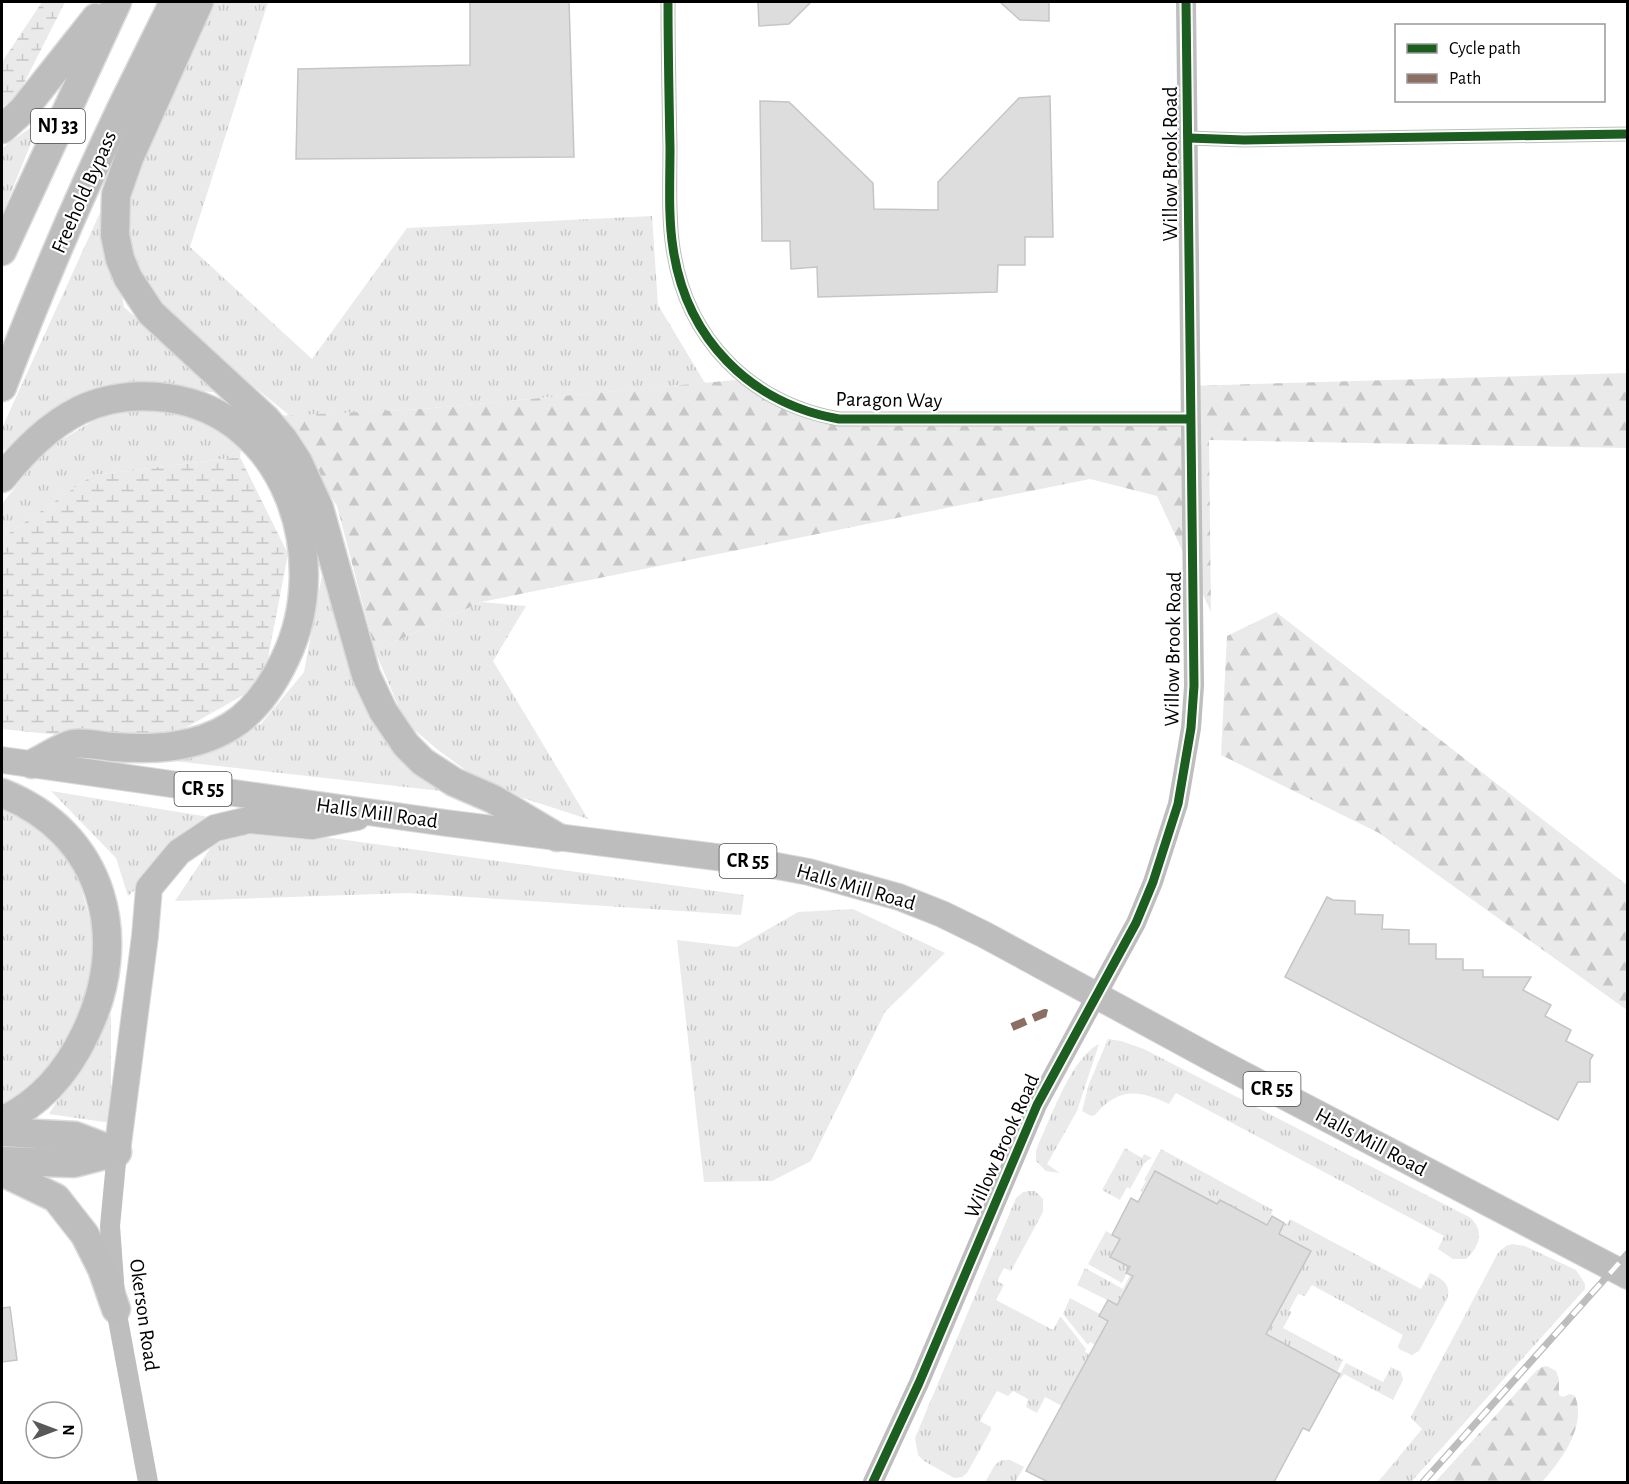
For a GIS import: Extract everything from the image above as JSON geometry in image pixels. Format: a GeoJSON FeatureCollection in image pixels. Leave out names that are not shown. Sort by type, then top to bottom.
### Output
{"type":"FeatureCollection","features":[{"type":"Feature","properties":{"kind":"highway"},"geometry":{"type":"LineString","coordinates":[[2,129],[23,110],[107,2]]}},
{"type":"Feature","properties":{"kind":"highway","name":"NJ 33"},"geometry":{"type":"LineString","coordinates":[[2,251],[117,2]]}},
{"type":"Feature","properties":{"kind":"highway"},"geometry":{"type":"LineString","coordinates":[[199,2],[129,158],[116,195],[115,235],[120,259],[128,278],[151,313],[266,419],[298,462],[319,508],[366,675],[383,711],[406,745],[423,762],[454,782],[494,799],[557,837]]}},
{"type":"Feature","properties":{"kind":"highway","name":"Freehold Bypass"},"geometry":{"type":"LineString","coordinates":[[2,387],[86,185],[171,8]]}},
{"type":"Feature","properties":{"kind":"highway"},"geometry":{"type":"LineString","coordinates":[[2,478],[18,458],[42,436],[81,410],[115,399],[136,396],[177,399],[214,412],[232,423],[262,452],[288,492],[303,541],[304,598],[300,621],[291,647],[264,694],[233,725],[201,740],[166,748],[72,744],[32,764]]}},
{"type":"Feature","properties":{"kind":"highway"},"geometry":{"type":"LineString","coordinates":[[2,793],[45,816],[78,849],[97,883],[107,926],[107,947],[99,1000],[79,1047],[52,1085],[36,1100],[2,1120]]}},
{"type":"Feature","properties":{"kind":"highway"},"geometry":{"type":"LineString","coordinates":[[2,1132],[75,1136],[117,1152]]}},
{"type":"Feature","properties":{"kind":"highway"},"geometry":{"type":"LineString","coordinates":[[2,1161],[74,1163],[117,1152]]}},
{"type":"Feature","properties":{"kind":"highway"},"geometry":{"type":"LineString","coordinates":[[2,1172],[56,1198],[85,1235],[102,1269],[116,1309]]}},
{"type":"Feature","properties":{"kind":"main road","name":"Halls Mill Road"},"geometry":{"type":"LineString","coordinates":[[2,760],[375,813],[771,864],[874,890],[942,914],[985,935],[1096,996],[1628,1276]]}},
{"type":"Feature","properties":{"kind":"main road"},"geometry":{"type":"LineString","coordinates":[[117,1152],[145,936],[149,888],[179,852],[215,828],[249,820],[312,826],[375,813]]}},
{"type":"Feature","properties":{"kind":"street","name":"Paragon Way"},"geometry":{"type":"LineString","coordinates":[[668,2],[671,226],[677,273],[685,296],[704,333],[722,357],[746,379],[776,399],[807,412],[839,419],[1190,419]]}},
{"type":"Feature","properties":{"kind":"street","name":"Willow Brook Road"},"geometry":{"type":"LineString","coordinates":[[873,1482],[914,1393],[1038,1105],[1136,923],[1153,882],[1177,807],[1185,766],[1194,686],[1186,2]]}},
{"type":"Feature","properties":{"kind":"street"},"geometry":{"type":"LineString","coordinates":[[1189,138],[1244,140],[1628,134]]}},
{"type":"Feature","properties":{"kind":"street","name":"Okerson Road"},"geometry":{"type":"LineString","coordinates":[[117,1152],[110,1226],[116,1309],[148,1482]]}},
{"type":"Feature","properties":{"kind":"green space"},"geometry":{"type":"Polygon","coordinates":[[[42,2],[65,2],[18,95],[2,107],[2,62],[42,2]]]}},
{"type":"Feature","properties":{"kind":"green space"},"geometry":{"type":"Polygon","coordinates":[[[212,2],[268,2],[190,247],[312,359],[407,228],[652,216],[658,305],[705,383],[422,409],[290,416],[165,314],[129,247],[130,192],[212,2]]]}},
{"type":"Feature","properties":{"kind":"green space"},"geometry":{"type":"Polygon","coordinates":[[[40,121],[2,215],[2,148],[40,121]]]}},
{"type":"Feature","properties":{"kind":"green space"},"geometry":{"type":"Polygon","coordinates":[[[104,204],[124,307],[220,393],[122,382],[42,422],[2,452],[2,428],[104,204]]]}},
{"type":"Feature","properties":{"kind":"green space"},"geometry":{"type":"Polygon","coordinates":[[[1628,373],[1627,448],[1209,440],[1211,612],[1157,496],[1090,479],[481,602],[375,651],[337,506],[278,416],[422,409],[746,379],[838,422],[1189,423],[1189,386],[1628,373]]]}},
{"type":"Feature","properties":{"kind":"green space"},"geometry":{"type":"Polygon","coordinates":[[[151,403],[220,422],[242,440],[240,457],[93,475],[2,538],[2,504],[44,450],[112,410],[151,403]]]}},
{"type":"Feature","properties":{"kind":"green space"},"geometry":{"type":"Polygon","coordinates":[[[240,457],[288,554],[263,684],[155,745],[2,729],[2,538],[93,475],[240,457]]]}},
{"type":"Feature","properties":{"kind":"green space"},"geometry":{"type":"Polygon","coordinates":[[[325,559],[352,673],[441,791],[174,761],[261,724],[304,672],[325,559]]]}},
{"type":"Feature","properties":{"kind":"green space"},"geometry":{"type":"Polygon","coordinates":[[[481,602],[526,606],[493,661],[588,819],[489,787],[438,750],[405,722],[375,651],[481,602]]]}},
{"type":"Feature","properties":{"kind":"green space"},"geometry":{"type":"Polygon","coordinates":[[[1276,612],[1627,885],[1627,1010],[1379,833],[1221,755],[1227,636],[1276,612]]]}},
{"type":"Feature","properties":{"kind":"green space"},"geometry":{"type":"Polygon","coordinates":[[[51,791],[215,818],[128,896],[116,858],[51,791]]]}},
{"type":"Feature","properties":{"kind":"green space"},"geometry":{"type":"Polygon","coordinates":[[[2,808],[35,826],[74,863],[96,940],[89,1001],[65,1050],[22,1100],[2,1106],[2,808]]]}},
{"type":"Feature","properties":{"kind":"green space"},"geometry":{"type":"Polygon","coordinates":[[[281,831],[744,895],[741,915],[408,893],[175,901],[217,838],[281,831]]]}},
{"type":"Feature","properties":{"kind":"green space"},"geometry":{"type":"Polygon","coordinates":[[[853,909],[945,953],[885,1012],[811,1161],[772,1181],[704,1182],[677,940],[737,947],[798,912],[853,909]]]}},
{"type":"Feature","properties":{"kind":"green space"},"geometry":{"type":"Polygon","coordinates":[[[111,1014],[111,1123],[49,1114],[111,1014]]]}},
{"type":"Feature","properties":{"kind":"green space"},"geometry":{"type":"Polygon","coordinates":[[[1108,1039],[1144,1049],[1469,1217],[1479,1232],[1475,1249],[1466,1259],[1453,1259],[1438,1249],[1444,1236],[1176,1093],[1169,1104],[1148,1096],[1129,1094],[1112,1100],[1095,1115],[1091,1116],[1082,1111],[1089,1084],[1108,1039]]]}},
{"type":"Feature","properties":{"kind":"green space"},"geometry":{"type":"Polygon","coordinates":[[[1099,1044],[1077,1111],[1047,1164],[1060,1173],[1046,1171],[1036,1161],[1038,1145],[1071,1074],[1089,1051],[1099,1044]]]}},
{"type":"Feature","properties":{"kind":"green space"},"geometry":{"type":"Polygon","coordinates":[[[1125,1148],[1142,1158],[1144,1154],[1152,1158],[1145,1162],[1130,1189],[1127,1187],[1120,1200],[1102,1190],[1125,1148]]]}},
{"type":"Feature","properties":{"kind":"green space"},"geometry":{"type":"Polygon","coordinates":[[[1161,1149],[1273,1210],[1267,1225],[1220,1200],[1217,1204],[1155,1171],[1142,1192],[1146,1181],[1144,1180],[1161,1149]]]}},
{"type":"Feature","properties":{"kind":"green space"},"geometry":{"type":"Polygon","coordinates":[[[1035,1191],[1043,1199],[1043,1212],[1011,1271],[1004,1268],[997,1281],[1004,1285],[996,1300],[1053,1330],[1061,1317],[1086,1349],[1085,1352],[1090,1354],[1062,1406],[1045,1397],[1037,1413],[1026,1407],[1028,1399],[1013,1391],[1008,1396],[997,1391],[980,1421],[991,1427],[991,1430],[967,1473],[962,1477],[954,1478],[924,1461],[918,1455],[915,1438],[1016,1198],[1023,1192],[1035,1191]]]}},
{"type":"Feature","properties":{"kind":"green space"},"geometry":{"type":"Polygon","coordinates":[[[1290,1219],[1421,1289],[1430,1273],[1445,1283],[1448,1289],[1447,1299],[1419,1351],[1412,1355],[1399,1349],[1403,1335],[1312,1285],[1305,1296],[1298,1294],[1283,1328],[1343,1360],[1337,1372],[1242,1321],[1274,1320],[1311,1251],[1279,1234],[1284,1223],[1287,1224],[1290,1219]]]}},
{"type":"Feature","properties":{"kind":"green space"},"geometry":{"type":"Polygon","coordinates":[[[1106,1231],[1120,1239],[1110,1257],[1130,1267],[1122,1283],[1088,1264],[1106,1231]]]}},
{"type":"Feature","properties":{"kind":"green space"},"geometry":{"type":"Polygon","coordinates":[[[1512,1244],[1525,1246],[1576,1270],[1585,1284],[1585,1289],[1411,1482],[1378,1482],[1422,1429],[1411,1417],[1498,1253],[1512,1244]]]}},
{"type":"Feature","properties":{"kind":"green space"},"geometry":{"type":"Polygon","coordinates":[[[1085,1268],[1123,1289],[1130,1275],[1133,1276],[1117,1305],[1077,1285],[1085,1268]]]}},
{"type":"Feature","properties":{"kind":"green space"},"geometry":{"type":"Polygon","coordinates":[[[1070,1298],[1100,1314],[1099,1316],[1108,1321],[1095,1345],[1090,1342],[1088,1345],[1063,1314],[1070,1298]]]}},
{"type":"Feature","properties":{"kind":"green space"},"geometry":{"type":"Polygon","coordinates":[[[1346,1363],[1383,1382],[1391,1367],[1401,1372],[1403,1380],[1393,1400],[1344,1374],[1340,1379],[1338,1378],[1346,1363]]]}},
{"type":"Feature","properties":{"kind":"green space"},"geometry":{"type":"Polygon","coordinates":[[[1547,1366],[1556,1371],[1559,1379],[1559,1395],[1575,1396],[1578,1419],[1564,1453],[1542,1482],[1435,1482],[1536,1371],[1547,1366]]]}},
{"type":"Feature","properties":{"kind":"green space"},"geometry":{"type":"Polygon","coordinates":[[[1001,1460],[1010,1460],[1024,1467],[1015,1482],[985,1482],[995,1465],[1001,1460]]]}},
{"type":"Feature","properties":{"kind":"building"},"geometry":{"type":"Polygon","coordinates":[[[470,2],[569,2],[574,157],[296,159],[298,69],[470,65],[470,2]]]}},
{"type":"Feature","properties":{"kind":"building"},"geometry":{"type":"Polygon","coordinates":[[[758,2],[811,2],[789,24],[759,26],[758,2]]]}},
{"type":"Feature","properties":{"kind":"building"},"geometry":{"type":"Polygon","coordinates":[[[1000,2],[1049,2],[1049,21],[1020,20],[1000,2]]]}},
{"type":"Feature","properties":{"kind":"building"},"geometry":{"type":"Polygon","coordinates":[[[1050,96],[1053,237],[1025,237],[1025,265],[998,265],[997,292],[818,297],[817,267],[791,269],[790,241],[762,241],[760,101],[789,102],[873,183],[874,209],[938,210],[938,182],[1019,98],[1050,96]]]}},
{"type":"Feature","properties":{"kind":"building"},"geometry":{"type":"Polygon","coordinates":[[[1327,897],[1333,900],[1355,901],[1355,914],[1383,915],[1382,929],[1409,930],[1409,944],[1436,944],[1436,959],[1463,959],[1463,970],[1483,970],[1483,977],[1531,977],[1523,990],[1551,1005],[1545,1016],[1571,1030],[1566,1041],[1593,1055],[1590,1060],[1590,1082],[1578,1082],[1558,1120],[1285,977],[1327,897]]]}},
{"type":"Feature","properties":{"kind":"building"},"geometry":{"type":"Polygon","coordinates":[[[1155,1171],[1217,1204],[1220,1200],[1267,1225],[1272,1216],[1284,1223],[1279,1234],[1311,1251],[1266,1334],[1340,1374],[1309,1431],[1303,1428],[1274,1482],[1048,1482],[1026,1471],[1108,1321],[1099,1316],[1108,1300],[1117,1305],[1133,1276],[1126,1273],[1130,1267],[1110,1257],[1120,1239],[1112,1235],[1131,1198],[1138,1202],[1155,1171]]]}},
{"type":"Feature","properties":{"kind":"building"},"geometry":{"type":"Polygon","coordinates":[[[10,1307],[17,1360],[2,1362],[2,1308],[10,1307]]]}},
{"type":"Feature","properties":{"kind":"railway"},"geometry":{"type":"LineString","coordinates":[[1423,1482],[1628,1253]]}},
{"type":"Feature","properties":{"kind":"marked path"},"geometry":{"type":"LineString","coordinates":[[1012,1027],[1045,1013],[1053,1015]]}},
{"type":"Feature","properties":{"kind":"cycle path"},"geometry":{"type":"LineString","coordinates":[[668,2],[671,236],[680,281],[692,310],[708,337],[727,361],[750,382],[777,398],[807,411],[839,419],[1190,419]]}},
{"type":"Feature","properties":{"kind":"cycle path"},"geometry":{"type":"LineString","coordinates":[[873,1482],[919,1383],[1037,1105],[1136,923],[1153,882],[1178,804],[1191,728],[1194,686],[1186,2]]}},
{"type":"Feature","properties":{"kind":"cycle path"},"geometry":{"type":"LineString","coordinates":[[1189,138],[1244,140],[1628,134]]}}]}
